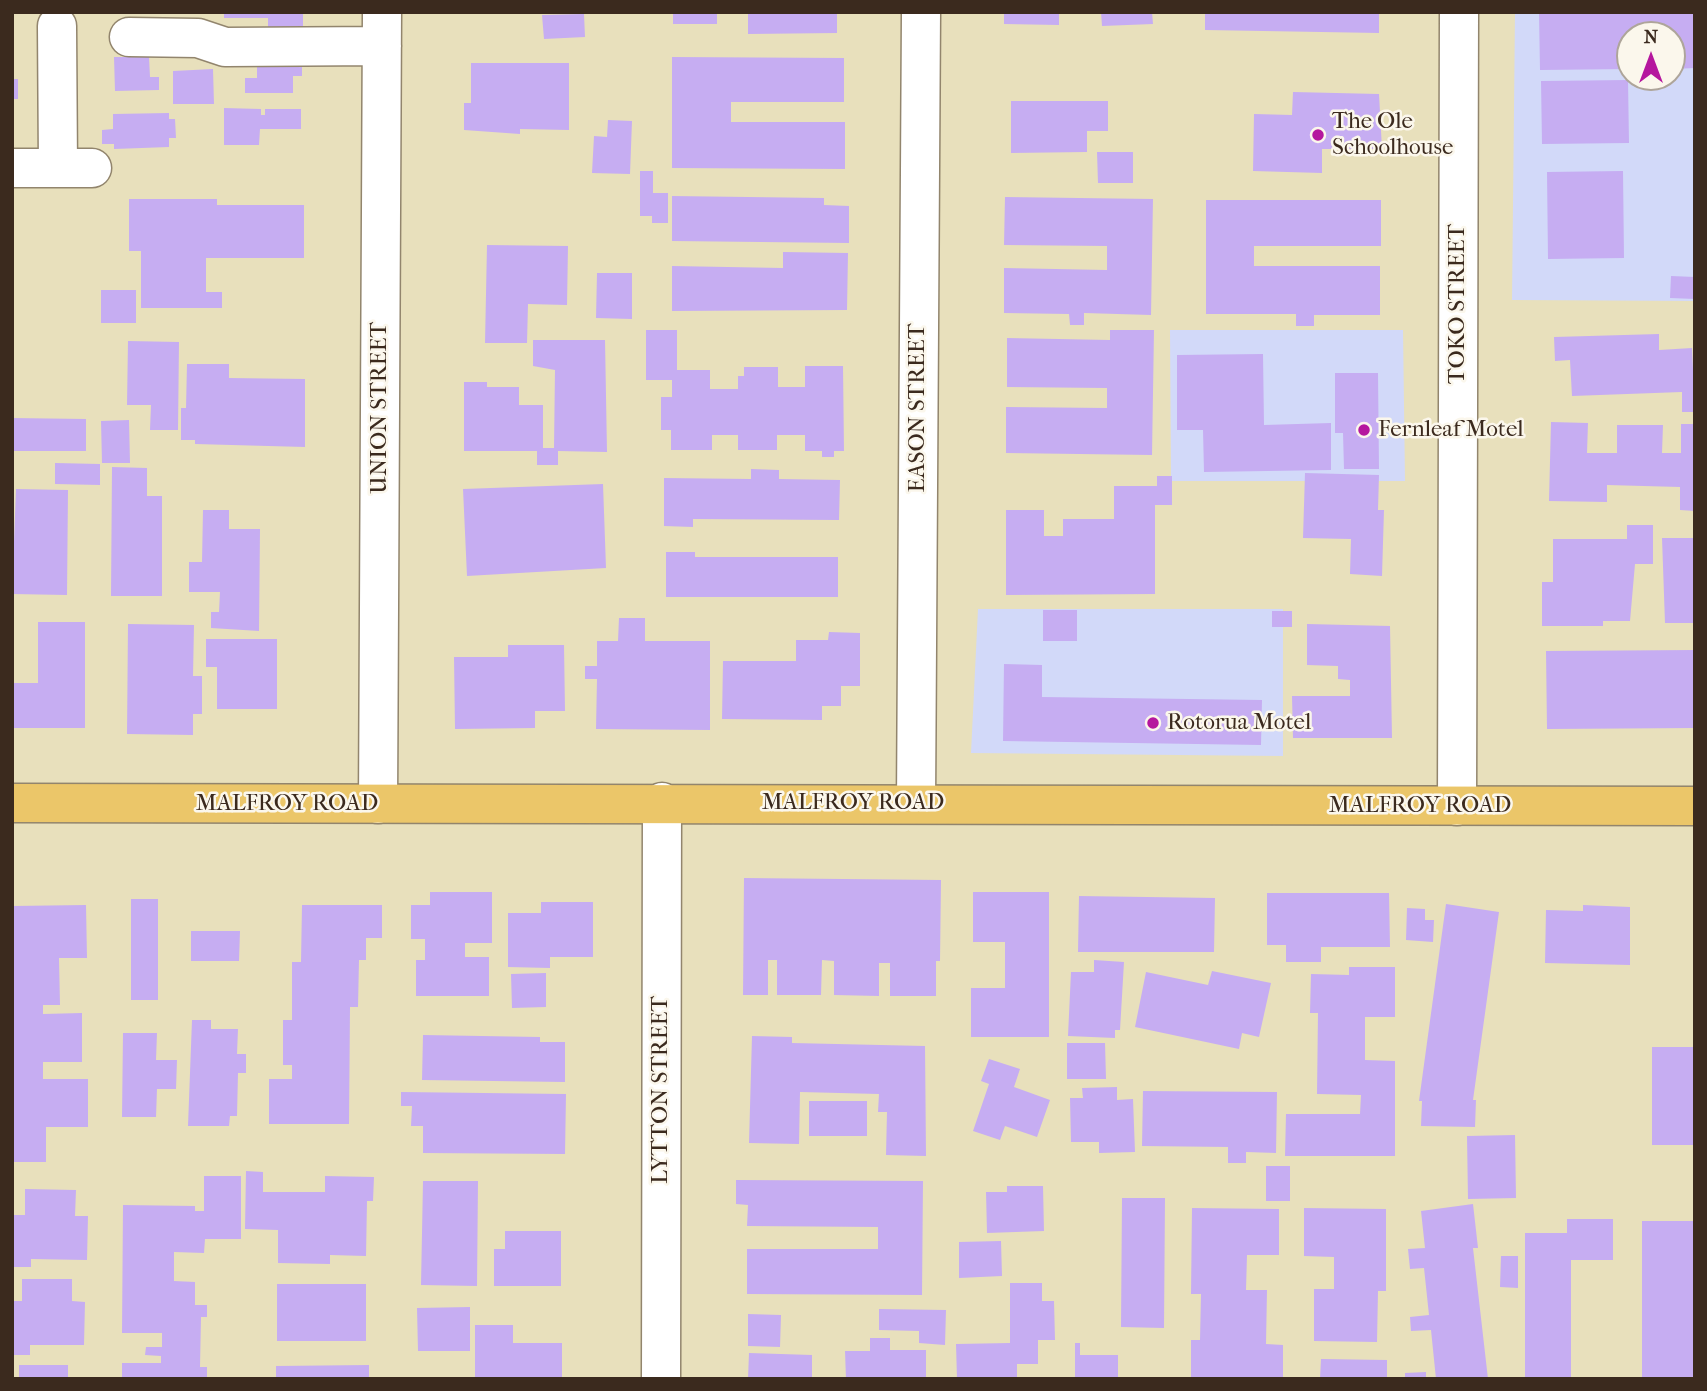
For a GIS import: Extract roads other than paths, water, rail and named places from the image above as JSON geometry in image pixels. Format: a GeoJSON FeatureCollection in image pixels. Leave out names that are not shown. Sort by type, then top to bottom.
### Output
{"type":"FeatureCollection","features":[{"type":"Feature","properties":{"kind":"main road","name":"MALFROY ROAD"},"geometry":{"type":"LineString","coordinates":[[12,803],[662,802],[1695,806]]}},
{"type":"Feature","properties":{"kind":"street","name":"EASON STREET"},"geometry":{"type":"LineString","coordinates":[[916,803],[920,12]]}},
{"type":"Feature","properties":{"kind":"street","name":"TOKO STREET"},"geometry":{"type":"LineString","coordinates":[[1457,806],[1459,12]]}},
{"type":"Feature","properties":{"kind":"street"},"geometry":{"type":"LineString","coordinates":[[12,168],[75,168],[57,26]]}},
{"type":"Feature","properties":{"kind":"street"},"geometry":{"type":"LineString","coordinates":[[129,37],[198,38],[225,47],[382,29]]}},
{"type":"Feature","properties":{"kind":"street","name":"UNION STREET"},"geometry":{"type":"LineString","coordinates":[[378,804],[382,29]]}},
{"type":"Feature","properties":{"kind":"street","name":"LYTTON STREET"},"geometry":{"type":"LineString","coordinates":[[661,1379],[662,802]]}},
{"type":"Feature","properties":{"kind":"place","name":"The Ole Schoolhouse"},"geometry":{"type":"Point","coordinates":[1318,135]}},
{"type":"Feature","properties":{"kind":"place","name":"Fernleaf Motel"},"geometry":{"type":"Point","coordinates":[1364,430]}},
{"type":"Feature","properties":{"kind":"place","name":"Rotorua Motel"},"geometry":{"type":"Point","coordinates":[1153,723]}}]}
